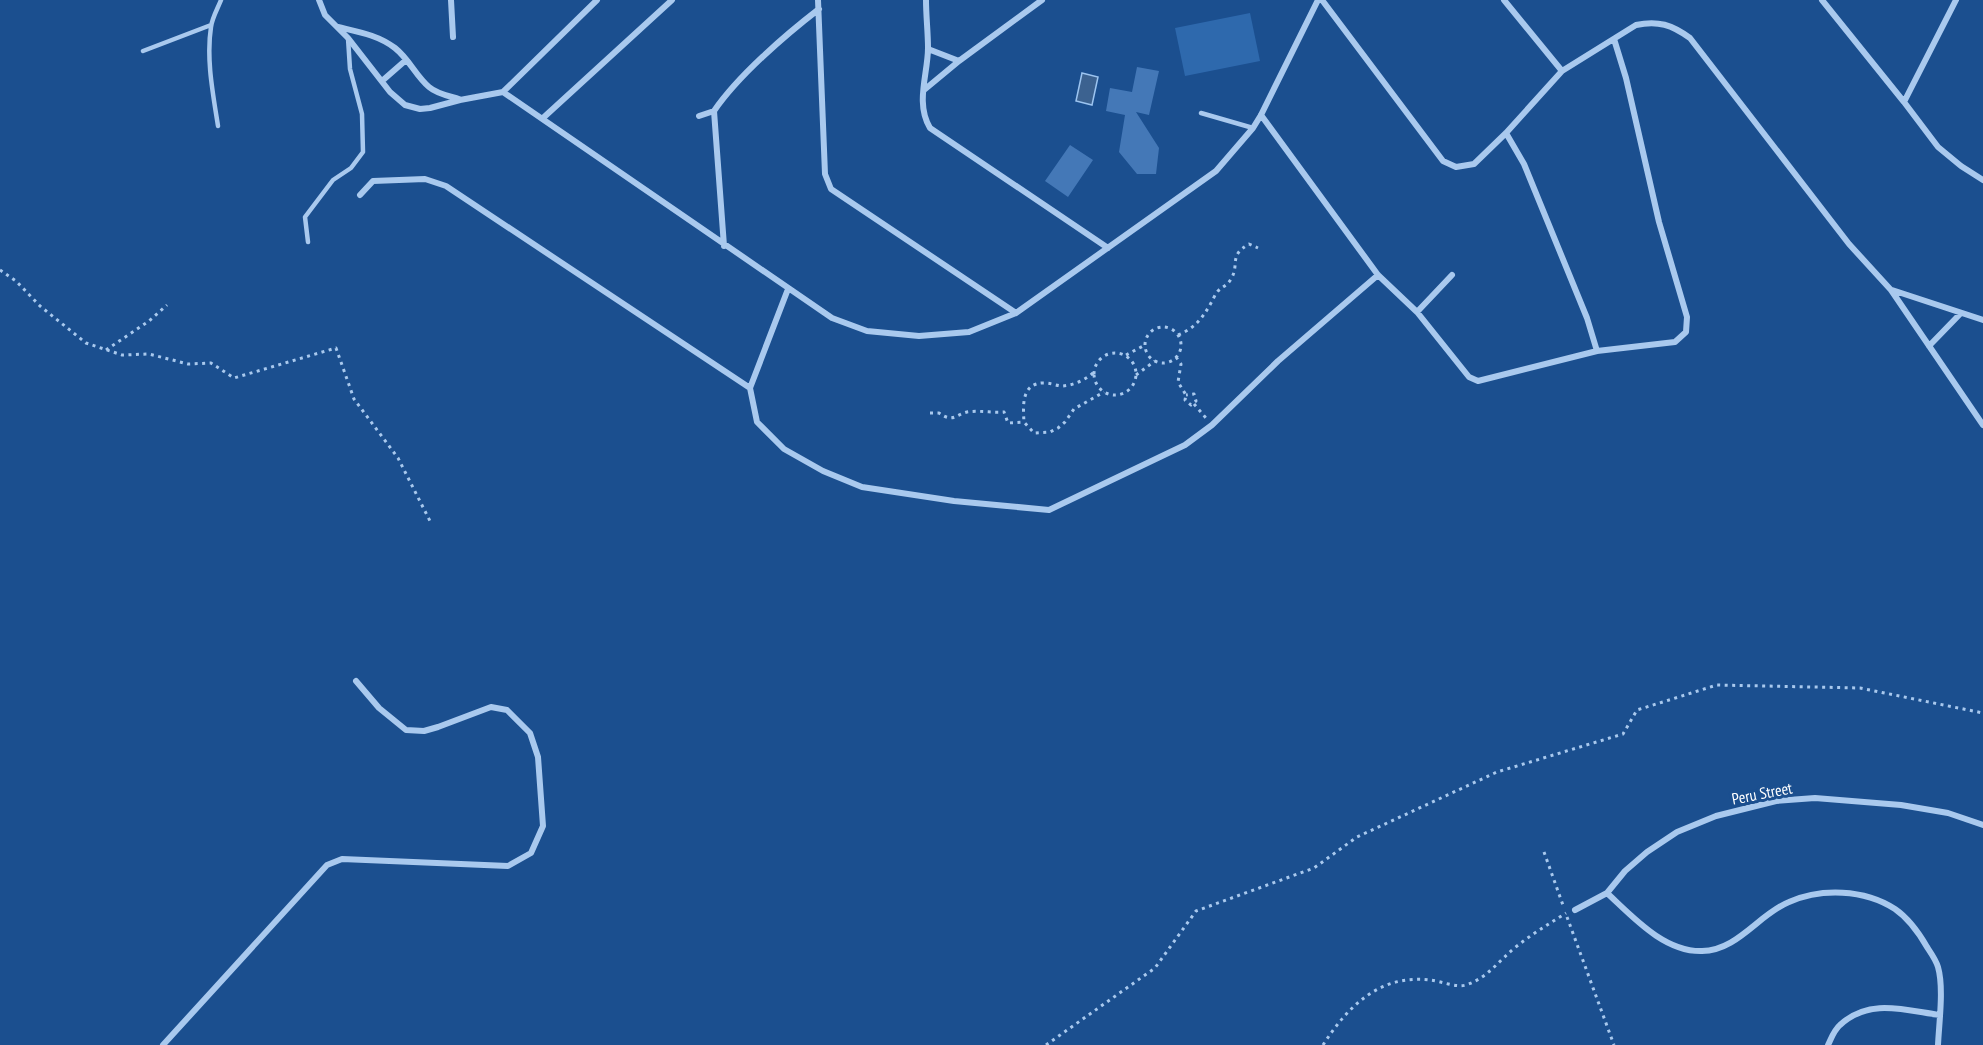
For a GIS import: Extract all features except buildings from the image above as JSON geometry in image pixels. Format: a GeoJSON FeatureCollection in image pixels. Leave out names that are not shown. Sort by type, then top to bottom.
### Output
{"type":"FeatureCollection","features":[{"type":"Feature","properties":{"kind":"street"},"geometry":{"type":"LineString","coordinates":[[318,0],[325,15],[348,38],[390,92],[405,105],[420,109],[503,92],[597,0]]}},
{"type":"Feature","properties":{"kind":"street"},"geometry":{"type":"LineString","coordinates":[[451,0],[453,37]]}},
{"type":"Feature","properties":{"kind":"street"},"geometry":{"type":"LineString","coordinates":[[543,118],[672,0]]}},
{"type":"Feature","properties":{"kind":"street"},"geometry":{"type":"LineString","coordinates":[[818,0],[825,174],[831,189],[1016,313]]}},
{"type":"Feature","properties":{"kind":"street"},"geometry":{"type":"LineString","coordinates":[[926,0],[928,49],[923,105],[930,128],[1108,248]]}},
{"type":"Feature","properties":{"kind":"street"},"geometry":{"type":"LineString","coordinates":[[923,91],[958,61],[1042,0]]}},
{"type":"Feature","properties":{"kind":"street"},"geometry":{"type":"LineString","coordinates":[[503,92],[724,246],[832,318],[867,331],[919,336],[969,332],[1016,313],[1216,171],[1253,128],[1261,115],[1320,0],[1443,161],[1456,167],[1474,164],[1506,133],[1562,71],[1636,25],[1647,22],[1662,23],[1676,28],[1690,38],[1849,244],[1891,290],[1983,425]]}},
{"type":"Feature","properties":{"kind":"street"},"geometry":{"type":"LineString","coordinates":[[1504,0],[1562,71]]}},
{"type":"Feature","properties":{"kind":"street"},"geometry":{"type":"LineString","coordinates":[[1822,0],[1938,147],[1983,180]]}},
{"type":"Feature","properties":{"kind":"street"},"geometry":{"type":"LineString","coordinates":[[1829,9],[1834,0]]}},
{"type":"Feature","properties":{"kind":"street"},"geometry":{"type":"LineString","coordinates":[[1904,102],[1956,0]]}},
{"type":"Feature","properties":{"kind":"street"},"geometry":{"type":"LineString","coordinates":[[699,116],[714,111],[724,96],[793,30],[819,9]]}},
{"type":"Feature","properties":{"kind":"street"},"geometry":{"type":"LineString","coordinates":[[338,27],[373,35],[396,49],[427,86],[460,100]]}},
{"type":"Feature","properties":{"kind":"street"},"geometry":{"type":"LineString","coordinates":[[1261,115],[1378,275],[1417,312],[1469,377],[1478,381],[1597,351],[1675,342],[1686,332],[1687,317],[1659,222],[1626,78],[1614,39]]}},
{"type":"Feature","properties":{"kind":"street"},"geometry":{"type":"LineString","coordinates":[[928,49],[958,61]]}},
{"type":"Feature","properties":{"kind":"street"},"geometry":{"type":"LineString","coordinates":[[382,81],[406,60]]}},
{"type":"Feature","properties":{"kind":"street"},"geometry":{"type":"LineString","coordinates":[[714,111],[724,246]]}},
{"type":"Feature","properties":{"kind":"street"},"geometry":{"type":"LineString","coordinates":[[1506,133],[1524,164],[1587,318],[1597,351]]}},
{"type":"Feature","properties":{"kind":"street"},"geometry":{"type":"LineString","coordinates":[[360,195],[373,181],[425,179],[446,186],[750,388]]}},
{"type":"Feature","properties":{"kind":"street"},"geometry":{"type":"LineString","coordinates":[[788,289],[750,388],[757,422],[784,449],[823,471],[862,487],[954,501],[1049,510],[1185,445],[1212,425],[1278,361],[1378,275]]}},
{"type":"Feature","properties":{"kind":"street"},"geometry":{"type":"LineString","coordinates":[[1417,312],[1452,275]]}},
{"type":"Feature","properties":{"kind":"street"},"geometry":{"type":"LineString","coordinates":[[1891,290],[1983,320]]}},
{"type":"Feature","properties":{"kind":"street"},"geometry":{"type":"LineString","coordinates":[[1929,346],[1961,313]]}},
{"type":"Feature","properties":{"kind":"street"},"geometry":{"type":"LineString","coordinates":[[163,1045],[327,865],[342,860],[508,866],[531,853],[543,826],[538,757],[530,733],[507,710],[491,707],[438,727],[406,730],[379,708],[356,681]]}},
{"type":"Feature","properties":{"kind":"street","name":"Peru Street"},"geometry":{"type":"LineString","coordinates":[[1575,910],[1607,893],[1624,871],[1677,832],[1716,816],[1776,801],[1815,798],[1901,805],[1948,813],[1983,825]]}},
{"type":"Feature","properties":{"kind":"street"},"geometry":{"type":"LineString","coordinates":[[1607,893],[1635,920],[1663,940],[1691,951],[1706,952],[1728,944],[1789,901],[1825,892],[1844,892],[1872,899],[1895,909],[1919,934],[1938,968],[1940,992],[1938,1045]]}},
{"type":"Feature","properties":{"kind":"street"},"geometry":{"type":"LineString","coordinates":[[1828,1045],[1838,1026],[1860,1010],[1881,1007],[1939,1015]]}},
{"type":"Feature","properties":{"kind":"lane"},"geometry":{"type":"LineString","coordinates":[[218,126],[211,81],[211,25],[221,0]]}},
{"type":"Feature","properties":{"kind":"lane"},"geometry":{"type":"LineString","coordinates":[[143,51],[211,25]]}},
{"type":"Feature","properties":{"kind":"lane"},"geometry":{"type":"LineString","coordinates":[[308,242],[305,217],[333,180],[351,168],[363,152],[362,114],[350,69],[348,38],[352,30]]}},
{"type":"Feature","properties":{"kind":"lane"},"geometry":{"type":"LineString","coordinates":[[1201,113],[1253,128]]}},
{"type":"Feature","properties":{"kind":"path"},"geometry":{"type":"LineString","coordinates":[[1178,335],[1189,331],[1198,323],[1217,291],[1227,286],[1233,276],[1234,261],[1239,250],[1249,244],[1258,248]]}},
{"type":"Feature","properties":{"kind":"path"},"geometry":{"type":"LineString","coordinates":[[0,270],[16,281],[40,306],[86,343],[122,355],[149,354],[188,364],[211,363],[234,378],[336,348],[354,399],[398,458],[430,521]]}},
{"type":"Feature","properties":{"kind":"path"},"geometry":{"type":"LineString","coordinates":[[106,350],[149,321],[167,305]]}},
{"type":"Feature","properties":{"kind":"path"},"geometry":{"type":"LineString","coordinates":[[1158,328],[1169,328],[1178,335],[1181,346],[1176,357],[1167,362],[1155,361],[1149,355],[1145,345],[1149,334],[1158,328]]}},
{"type":"Feature","properties":{"kind":"path"},"geometry":{"type":"LineString","coordinates":[[1125,355],[1145,345]]}},
{"type":"Feature","properties":{"kind":"path"},"geometry":{"type":"LineString","coordinates":[[1136,375],[1133,363],[1125,355],[1115,353],[1105,355],[1097,362],[1094,373],[1095,381],[1104,392],[1111,395],[1125,392],[1131,387],[1136,375],[1155,361]]}},
{"type":"Feature","properties":{"kind":"path"},"geometry":{"type":"LineString","coordinates":[[1176,357],[1181,364],[1178,382],[1186,395],[1186,402],[1194,404],[1212,425]]}},
{"type":"Feature","properties":{"kind":"path"},"geometry":{"type":"LineString","coordinates":[[1094,373],[1076,383],[1063,386],[1038,383],[1031,387],[1023,400],[1024,422],[1034,433],[1050,432],[1065,422],[1074,410],[1104,392]]}},
{"type":"Feature","properties":{"kind":"path"},"geometry":{"type":"LineString","coordinates":[[1186,395],[1194,394],[1197,399],[1194,404]]}},
{"type":"Feature","properties":{"kind":"path"},"geometry":{"type":"LineString","coordinates":[[930,413],[939,412],[945,417],[952,418],[966,412],[1004,412],[1008,423],[1024,422]]}},
{"type":"Feature","properties":{"kind":"path"},"geometry":{"type":"LineString","coordinates":[[1047,1045],[1155,968],[1196,911],[1314,868],[1358,837],[1497,772],[1623,734],[1637,710],[1717,685],[1860,688],[1983,713]]}},
{"type":"Feature","properties":{"kind":"path"},"geometry":{"type":"LineString","coordinates":[[1544,852],[1614,1045]]}},
{"type":"Feature","properties":{"kind":"path"},"geometry":{"type":"LineString","coordinates":[[1323,1045],[1351,1007],[1369,993],[1407,979],[1430,980],[1463,986],[1486,976],[1515,947],[1575,910]]}},
{"type":"Feature","properties":{"kind":"shaded area"},"geometry":{"type":"Polygon","coordinates":[[[1250,13],[1260,61],[1185,76],[1175,28],[1250,13]]]}},
{"type":"Feature","properties":{"kind":"shaded area"},"geometry":{"type":"Polygon","coordinates":[[[1082,73],[1098,77],[1092,105],[1076,101],[1082,73]]]}}]}
